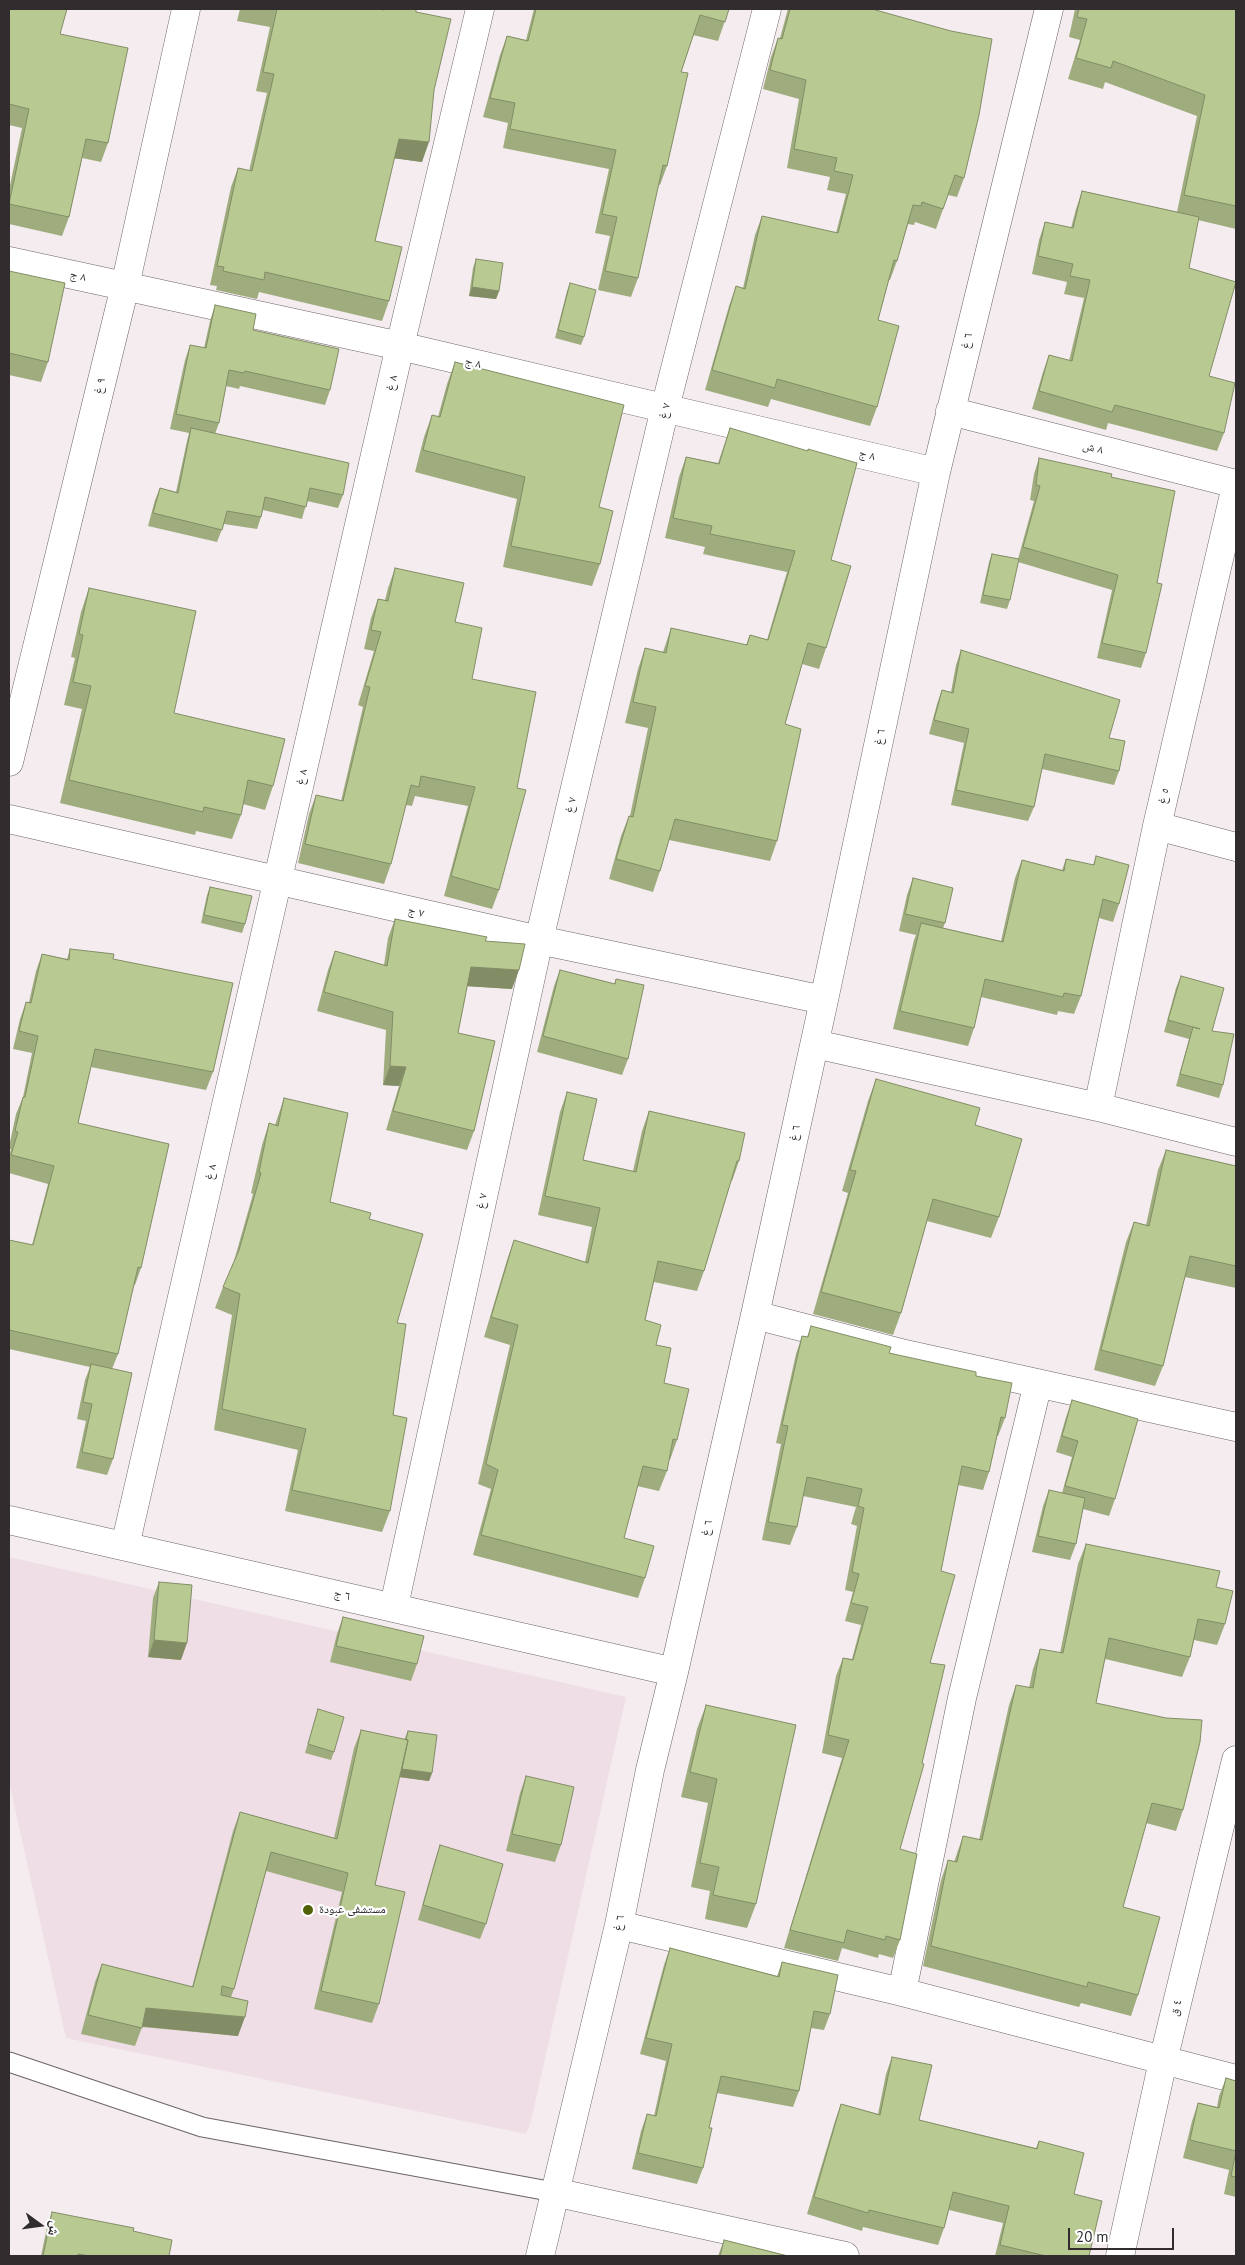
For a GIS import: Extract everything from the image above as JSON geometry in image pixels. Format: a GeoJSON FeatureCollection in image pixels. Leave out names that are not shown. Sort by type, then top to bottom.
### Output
{"type":"FeatureCollection","features":[{"type":"Feature","properties":{"kind":"street","name":"٩ غ"},"geometry":{"type":"LineString","coordinates":[[9,762],[125,286],[186,9]]}},
{"type":"Feature","properties":{"kind":"street","name":"٨ غ"},"geometry":{"type":"LineString","coordinates":[[125,1546],[400,346],[480,9]]}},
{"type":"Feature","properties":{"kind":"street","name":"٧ غ"},"geometry":{"type":"LineString","coordinates":[[394,1606],[539,940],[665,408],[767,9]]}},
{"type":"Feature","properties":{"kind":"street","name":"٦ غ"},"geometry":{"type":"LineString","coordinates":[[540,2256],[619,1925],[650,1770],[755,1315],[815,1044],[936,472],[1048,9]]}},
{"type":"Feature","properties":{"kind":"street","name":"٨ ج"},"geometry":{"type":"LineString","coordinates":[[9,261],[400,346],[936,472]]}},
{"type":"Feature","properties":{"kind":"street","name":"٨ ش"},"geometry":{"type":"LineString","coordinates":[[950,411],[1236,485]]}},
{"type":"Feature","properties":{"kind":"street","name":"٥ غ"},"geometry":{"type":"LineString","coordinates":[[1098,1107],[1157,826],[1236,485]]}},
{"type":"Feature","properties":{"kind":"street","name":"٧ ج"},"geometry":{"type":"LineString","coordinates":[[9,819],[539,940],[824,1000]]}},
{"type":"Feature","properties":{"kind":"street"},"geometry":{"type":"LineString","coordinates":[[1157,826],[1236,847]]}},
{"type":"Feature","properties":{"kind":"street"},"geometry":{"type":"LineString","coordinates":[[815,1044],[1098,1107],[1236,1142]]}},
{"type":"Feature","properties":{"kind":"street"},"geometry":{"type":"LineString","coordinates":[[755,1315],[905,1354],[1236,1427]]}},
{"type":"Feature","properties":{"kind":"street"},"geometry":{"type":"LineString","coordinates":[[902,1992],[962,1698],[1038,1383]]}},
{"type":"Feature","properties":{"kind":"street","name":"٦ ج"},"geometry":{"type":"LineString","coordinates":[[9,1520],[394,1606],[674,1672]]}},
{"type":"Feature","properties":{"kind":"street","name":"٤ ق"},"geometry":{"type":"LineString","coordinates":[[1120,2256],[1163,2061],[1236,1760]]}},
{"type":"Feature","properties":{"kind":"street"},"geometry":{"type":"LineString","coordinates":[[619,1925],[902,1992],[1236,2079]]}},
{"type":"Feature","properties":{"kind":"street"},"geometry":{"type":"LineString","coordinates":[[554,2192],[845,2256]]}},
{"type":"Feature","properties":{"kind":"lane"},"geometry":{"type":"LineString","coordinates":[[9,2062],[202,2127],[554,2192]]}},
{"type":"Feature","properties":{"kind":"shaded area","name":"مستشفى عبودة"},"geometry":{"type":"Polygon","coordinates":[[[9,1557],[626,1697],[531,2121],[526,2134],[66,2038],[9,1782],[9,1557]]]}},
{"type":"Feature","properties":{"kind":"building"},"geometry":{"type":"Polygon","coordinates":[[[9,9],[67,9],[60,34],[128,48],[108,143],[86,139],[69,217],[9,204],[29,109],[9,104],[9,9]]]}},
{"type":"Feature","properties":{"kind":"building"},"geometry":{"type":"Polygon","coordinates":[[[277,9],[416,9],[416,12],[451,19],[434,90],[429,142],[399,139],[375,241],[402,247],[389,301],[265,272],[264,280],[223,271],[224,267],[217,266],[238,168],[252,171],[274,74],[263,72],[277,9]]]}},
{"type":"Feature","properties":{"kind":"building"},"geometry":{"type":"Polygon","coordinates":[[[536,9],[729,9],[725,22],[700,15],[681,72],[688,73],[667,166],[663,165],[638,278],[605,271],[617,217],[602,214],[616,150],[510,129],[515,103],[490,98],[507,36],[528,41],[536,9]]]}},
{"type":"Feature","properties":{"kind":"building"},"geometry":{"type":"Polygon","coordinates":[[[790,9],[872,9],[951,31],[992,39],[979,115],[964,178],[955,175],[943,209],[922,202],[921,206],[913,205],[897,261],[894,260],[878,320],[899,326],[877,407],[777,379],[775,388],[712,370],[736,286],[745,289],[762,216],[838,233],[853,175],[834,171],[837,158],[794,149],[806,80],[770,70],[778,38],[782,39],[790,9]]]}},
{"type":"Feature","properties":{"kind":"building"},"geometry":{"type":"Polygon","coordinates":[[[1079,9],[1236,9],[1236,206],[1184,195],[1205,95],[1113,61],[1111,68],[1076,58],[1087,19],[1077,17],[1079,9]]]}},
{"type":"Feature","properties":{"kind":"building"},"geometry":{"type":"Polygon","coordinates":[[[1082,191],[1199,217],[1189,268],[1236,282],[1209,376],[1235,383],[1224,433],[1115,405],[1112,412],[1039,391],[1049,355],[1072,361],[1090,280],[1070,276],[1073,264],[1038,256],[1045,222],[1073,228],[1082,191]]]}},
{"type":"Feature","properties":{"kind":"building"},"geometry":{"type":"Polygon","coordinates":[[[476,259],[503,263],[499,291],[472,287],[476,259]]]}},
{"type":"Feature","properties":{"kind":"building"},"geometry":{"type":"Polygon","coordinates":[[[9,271],[65,283],[48,362],[9,353],[9,271]]]}},
{"type":"Feature","properties":{"kind":"building"},"geometry":{"type":"Polygon","coordinates":[[[570,283],[596,290],[584,337],[558,330],[570,283]]]}},
{"type":"Feature","properties":{"kind":"building"},"geometry":{"type":"Polygon","coordinates":[[[215,305],[256,314],[253,330],[339,349],[330,390],[245,371],[244,373],[229,370],[219,423],[176,414],[190,345],[206,348],[215,305]]]}},
{"type":"Feature","properties":{"kind":"building"},"geometry":{"type":"Polygon","coordinates":[[[455,362],[624,405],[599,507],[613,511],[600,564],[511,546],[525,477],[423,450],[432,415],[440,417],[455,362]]]}},
{"type":"Feature","properties":{"kind":"building"},"geometry":{"type":"Polygon","coordinates":[[[191,428],[349,463],[343,495],[310,488],[306,507],[265,497],[261,517],[227,511],[222,530],[153,513],[160,488],[178,493],[191,428]]]}},
{"type":"Feature","properties":{"kind":"building"},"geometry":{"type":"Polygon","coordinates":[[[730,428],[857,463],[831,560],[851,566],[826,648],[808,643],[785,724],[801,729],[777,841],[675,819],[660,871],[616,859],[629,816],[633,817],[656,707],[633,702],[645,648],[666,653],[671,628],[747,645],[750,635],[768,640],[795,551],[710,534],[712,526],[673,518],[686,457],[719,464],[730,428]]]}},
{"type":"Feature","properties":{"kind":"building"},"geometry":{"type":"Polygon","coordinates":[[[1039,458],[1112,474],[1111,477],[1175,491],[1157,583],[1162,584],[1146,653],[1102,643],[1118,575],[1023,547],[1040,486],[1036,485],[1039,458]]]}},
{"type":"Feature","properties":{"kind":"building"},"geometry":{"type":"Polygon","coordinates":[[[992,554],[1019,559],[1010,600],[983,595],[992,554]]]}},
{"type":"Feature","properties":{"kind":"building"},"geometry":{"type":"Polygon","coordinates":[[[395,568],[464,583],[455,622],[482,628],[472,679],[536,692],[517,788],[526,790],[499,890],[451,876],[475,787],[421,776],[419,787],[411,785],[391,864],[305,844],[316,795],[343,801],[370,687],[365,686],[381,632],[371,630],[378,599],[388,601],[395,568]]]}},
{"type":"Feature","properties":{"kind":"building"},"geometry":{"type":"Polygon","coordinates":[[[89,588],[196,611],[174,713],[285,739],[273,786],[248,780],[241,815],[204,807],[203,812],[69,780],[91,686],[73,682],[83,635],[79,634],[89,588]]]}},
{"type":"Feature","properties":{"kind":"building"},"geometry":{"type":"Polygon","coordinates":[[[961,650],[1120,700],[1109,738],[1125,741],[1119,771],[1045,754],[1034,807],[956,790],[969,729],[934,720],[942,690],[953,693],[961,650]]]}},
{"type":"Feature","properties":{"kind":"building"},"geometry":{"type":"Polygon","coordinates":[[[1096,856],[1129,865],[1119,904],[1103,899],[1081,996],[1064,993],[1063,997],[985,979],[974,1028],[900,1011],[921,923],[1003,942],[1022,860],[1064,871],[1066,859],[1094,865],[1096,856]]]}},
{"type":"Feature","properties":{"kind":"building"},"geometry":{"type":"Polygon","coordinates":[[[913,878],[953,888],[945,923],[905,914],[913,878]]]}},
{"type":"Feature","properties":{"kind":"building"},"geometry":{"type":"Polygon","coordinates":[[[210,887],[252,896],[245,924],[204,915],[210,887]]]}},
{"type":"Feature","properties":{"kind":"building"},"geometry":{"type":"Polygon","coordinates":[[[395,919],[487,937],[485,941],[525,944],[519,970],[471,967],[458,1033],[495,1041],[474,1131],[393,1111],[406,1067],[390,1066],[393,1012],[324,992],[335,951],[387,966],[395,919]]]}},
{"type":"Feature","properties":{"kind":"building"},"geometry":{"type":"Polygon","coordinates":[[[70,949],[114,954],[113,959],[233,983],[213,1072],[95,1049],[78,1123],[169,1144],[141,1268],[138,1267],[118,1354],[9,1330],[9,1240],[33,1245],[54,1166],[11,1155],[18,1132],[15,1131],[23,1097],[25,1097],[38,1036],[19,1031],[26,1002],[31,1003],[42,954],[69,960],[70,949]]]}},
{"type":"Feature","properties":{"kind":"building"},"geometry":{"type":"Polygon","coordinates":[[[560,970],[615,984],[616,979],[644,985],[628,1059],[543,1036],[560,970]]]}},
{"type":"Feature","properties":{"kind":"building"},"geometry":{"type":"Polygon","coordinates":[[[1181,976],[1224,988],[1212,1031],[1234,1034],[1223,1085],[1180,1074],[1193,1027],[1168,1020],[1181,976]]]}},
{"type":"Feature","properties":{"kind":"building"},"geometry":{"type":"Polygon","coordinates":[[[876,1079],[980,1108],[975,1125],[1022,1139],[999,1217],[933,1199],[901,1313],[821,1292],[856,1171],[850,1170],[876,1079]]]}},
{"type":"Feature","properties":{"kind":"building"},"geometry":{"type":"Polygon","coordinates":[[[567,1092],[597,1099],[583,1160],[636,1172],[649,1111],[745,1133],[739,1161],[737,1161],[704,1271],[658,1261],[645,1320],[661,1325],[656,1345],[671,1348],[664,1383],[689,1389],[677,1440],[673,1439],[667,1471],[643,1466],[624,1538],[654,1546],[645,1578],[481,1535],[498,1470],[486,1464],[518,1325],[491,1317],[514,1240],[588,1263],[600,1208],[545,1196],[567,1092]]]}},
{"type":"Feature","properties":{"kind":"building"},"geometry":{"type":"Polygon","coordinates":[[[284,1098],[348,1113],[330,1202],[371,1213],[369,1219],[423,1234],[397,1323],[406,1324],[393,1415],[407,1418],[390,1511],[292,1490],[306,1429],[222,1409],[240,1294],[223,1287],[239,1250],[261,1173],[259,1172],[269,1123],[278,1126],[284,1098]]]}},
{"type":"Feature","properties":{"kind":"building"},"geometry":{"type":"Polygon","coordinates":[[[1166,1150],[1236,1166],[1236,1266],[1190,1256],[1163,1366],[1101,1350],[1134,1222],[1149,1226],[1166,1150]]]}},
{"type":"Feature","properties":{"kind":"building"},"geometry":{"type":"Polygon","coordinates":[[[811,1326],[891,1347],[889,1353],[976,1372],[976,1376],[1012,1383],[1005,1418],[1001,1417],[989,1472],[962,1466],[941,1571],[955,1575],[930,1663],[945,1665],[922,1763],[924,1764],[900,1849],[917,1854],[900,1940],[886,1936],[885,1940],[847,1930],[844,1943],[790,1930],[849,1740],[828,1735],[843,1658],[853,1660],[868,1607],[851,1603],[859,1574],[852,1572],[864,1508],[858,1506],[862,1489],[807,1477],[797,1527],[768,1522],[788,1426],[782,1425],[802,1336],[808,1337],[811,1326]]]}},
{"type":"Feature","properties":{"kind":"building"},"geometry":{"type":"Polygon","coordinates":[[[91,1364],[132,1373],[113,1459],[82,1452],[92,1404],[83,1402],[91,1364]]]}},
{"type":"Feature","properties":{"kind":"building"},"geometry":{"type":"Polygon","coordinates":[[[1072,1400],[1138,1419],[1115,1499],[1065,1486],[1078,1441],[1062,1436],[1072,1400]]]}},
{"type":"Feature","properties":{"kind":"building"},"geometry":{"type":"Polygon","coordinates":[[[1049,1490],[1085,1498],[1076,1544],[1038,1536],[1049,1490]]]}},
{"type":"Feature","properties":{"kind":"building"},"geometry":{"type":"Polygon","coordinates":[[[1086,1544],[1220,1571],[1216,1587],[1233,1591],[1225,1624],[1198,1619],[1190,1657],[1109,1638],[1096,1703],[1166,1718],[1202,1720],[1200,1742],[1183,1810],[1152,1803],[1123,1907],[1160,1917],[1138,1995],[1088,1982],[1087,1987],[931,1946],[948,1860],[957,1862],[963,1836],[982,1840],[1016,1685],[1033,1688],[1040,1649],[1063,1653],[1086,1544]]]}},
{"type":"Feature","properties":{"kind":"building"},"geometry":{"type":"Polygon","coordinates":[[[159,1582],[192,1585],[187,1643],[154,1640],[159,1582]]]}},
{"type":"Feature","properties":{"kind":"building"},"geometry":{"type":"Polygon","coordinates":[[[343,1617],[424,1636],[417,1664],[336,1646],[343,1617]]]}},
{"type":"Feature","properties":{"kind":"building"},"geometry":{"type":"Polygon","coordinates":[[[706,1705],[796,1725],[756,1904],[713,1895],[719,1867],[700,1863],[717,1779],[690,1772],[706,1705]]]}},
{"type":"Feature","properties":{"kind":"building"},"geometry":{"type":"Polygon","coordinates":[[[318,1709],[344,1717],[334,1752],[308,1744],[318,1709]]]}},
{"type":"Feature","properties":{"kind":"building"},"geometry":{"type":"Polygon","coordinates":[[[361,1730],[408,1740],[375,1885],[405,1892],[379,2004],[321,1991],[348,1873],[271,1852],[234,1989],[222,1986],[221,1995],[248,2001],[245,2017],[146,2008],[142,2028],[88,2015],[102,1964],[193,1987],[240,1812],[337,1839],[361,1730]]]}},
{"type":"Feature","properties":{"kind":"building"},"geometry":{"type":"Polygon","coordinates":[[[408,1731],[437,1735],[432,1773],[402,1769],[408,1731]]]}},
{"type":"Feature","properties":{"kind":"building"},"geometry":{"type":"Polygon","coordinates":[[[526,1776],[574,1787],[561,1845],[512,1834],[526,1776]]]}},
{"type":"Feature","properties":{"kind":"building"},"geometry":{"type":"Polygon","coordinates":[[[440,1845],[503,1864],[486,1924],[423,1905],[440,1845]]]}},
{"type":"Feature","properties":{"kind":"building"},"geometry":{"type":"Polygon","coordinates":[[[670,1948],[779,1977],[782,1962],[838,1975],[830,2014],[814,2011],[799,2091],[721,2076],[709,2128],[712,2128],[703,2168],[638,2153],[647,2114],[656,2116],[672,2044],[646,2038],[670,1948]]]}},
{"type":"Feature","properties":{"kind":"building"},"geometry":{"type":"Polygon","coordinates":[[[892,2057],[932,2065],[919,2120],[1037,2149],[1039,2141],[1084,2153],[1074,2194],[1102,2201],[1089,2256],[1046,2256],[1000,2245],[1009,2206],[953,2192],[944,2228],[869,2210],[868,2213],[814,2197],[841,2104],[880,2115],[892,2057]]]}},
{"type":"Feature","properties":{"kind":"building"},"geometry":{"type":"Polygon","coordinates":[[[1226,2078],[1236,2081],[1236,2151],[1190,2140],[1198,2103],[1219,2108],[1226,2078]]]}},
{"type":"Feature","properties":{"kind":"building"},"geometry":{"type":"Polygon","coordinates":[[[1236,2151],[1236,2177],[1231,2176],[1236,2151]]]}},
{"type":"Feature","properties":{"kind":"building"},"geometry":{"type":"Polygon","coordinates":[[[52,2212],[134,2228],[133,2231],[172,2240],[169,2256],[90,2256],[78,2254],[78,2256],[43,2256],[52,2212]]]}},
{"type":"Feature","properties":{"kind":"building"},"geometry":{"type":"Polygon","coordinates":[[[724,2240],[788,2256],[720,2256],[724,2240]]]}},
{"type":"Feature","properties":{"kind":"place","name":"مستشفى عبودة"},"geometry":{"type":"Point","coordinates":[308,1910]}}]}
